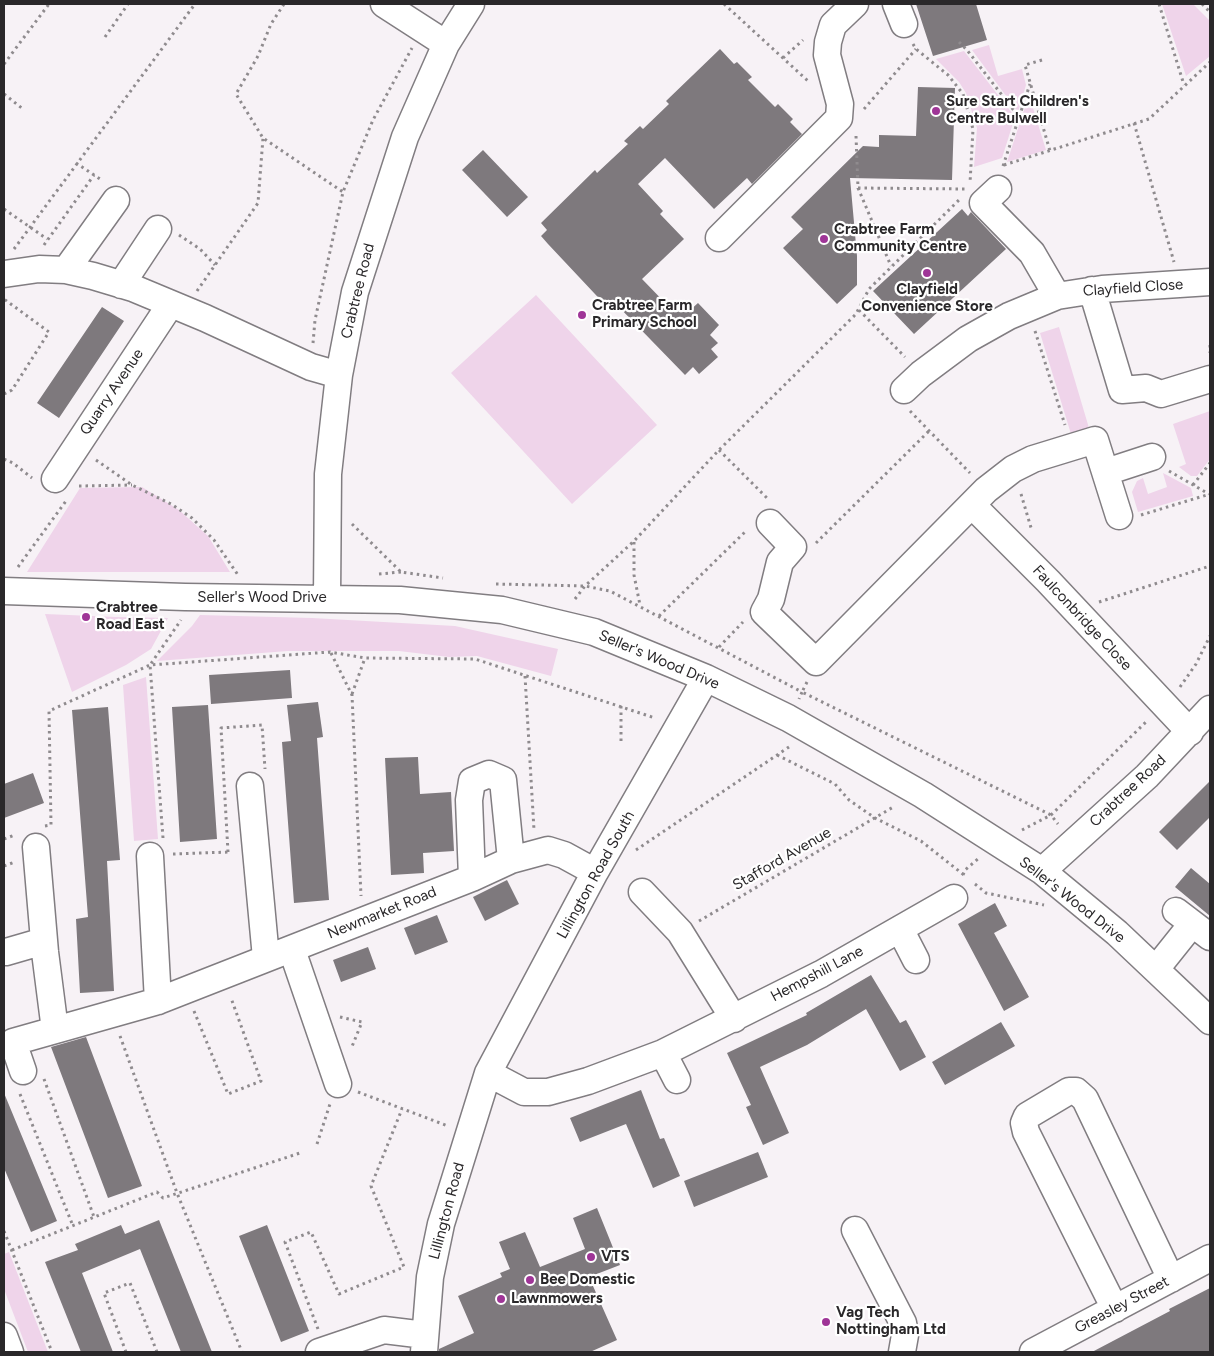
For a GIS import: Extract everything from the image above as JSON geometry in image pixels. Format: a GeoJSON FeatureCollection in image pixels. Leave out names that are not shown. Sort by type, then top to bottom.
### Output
{"type":"FeatureCollection","features":[{"type":"Feature","properties":{"kind":"street"},"geometry":{"type":"LineString","coordinates":[[384,4],[446,44]]}},
{"type":"Feature","properties":{"kind":"street","name":"Crabtree Road"},"geometry":{"type":"LineString","coordinates":[[327,598],[328,474],[339,375],[355,292],[382,202],[405,137],[446,44],[470,4]]}},
{"type":"Feature","properties":{"kind":"street"},"geometry":{"type":"LineString","coordinates":[[720,238],[850,116],[840,104],[827,55],[828,42],[833,25],[855,4]]}},
{"type":"Feature","properties":{"kind":"street"},"geometry":{"type":"LineString","coordinates":[[998,189],[983,203],[1032,253],[1057,296]]}},
{"type":"Feature","properties":{"kind":"street"},"geometry":{"type":"LineString","coordinates":[[66,270],[116,200]]}},
{"type":"Feature","properties":{"kind":"street"},"geometry":{"type":"LineString","coordinates":[[122,285],[158,229]]}},
{"type":"Feature","properties":{"kind":"street"},"geometry":{"type":"LineString","coordinates":[[14,266],[66,270],[122,285],[177,307],[311,367],[339,375]]}},
{"type":"Feature","properties":{"kind":"street","name":"Clayfield Close"},"geometry":{"type":"LineString","coordinates":[[913,382],[968,339],[1028,307],[1057,296],[1092,290],[1210,282]]}},
{"type":"Feature","properties":{"kind":"street"},"geometry":{"type":"LineString","coordinates":[[1092,290],[1122,390],[1146,388],[1161,394],[1210,379]]}},
{"type":"Feature","properties":{"kind":"street","name":"Quarry Avenue"},"geometry":{"type":"LineString","coordinates":[[65,489],[76,447],[177,307]]}},
{"type":"Feature","properties":{"kind":"street"},"geometry":{"type":"LineString","coordinates":[[764,519],[793,547],[780,562],[772,599],[764,612],[816,662],[979,497],[1013,469],[1033,459],[1095,440],[1119,516]]}},
{"type":"Feature","properties":{"kind":"street"},"geometry":{"type":"LineString","coordinates":[[1106,472],[1152,457]]}},
{"type":"Feature","properties":{"kind":"street","name":"Faulconbridge Close"},"geometry":{"type":"LineString","coordinates":[[979,497],[1075,610],[1164,705],[1203,721]]}},
{"type":"Feature","properties":{"kind":"street","name":"Seller's Wood Drive"},"geometry":{"type":"LineString","coordinates":[[8,583],[186,597],[400,600],[502,610],[594,632],[706,678],[788,718],[923,794],[1042,871],[1117,933],[1210,1020]]}},
{"type":"Feature","properties":{"kind":"street","name":"Lillington Road South"},"geometry":{"type":"LineString","coordinates":[[488,1073],[595,872],[680,727],[706,678]]}},
{"type":"Feature","properties":{"kind":"street","name":"Crabtree Road"},"geometry":{"type":"LineString","coordinates":[[1042,871],[1147,776],[1203,721]]}},
{"type":"Feature","properties":{"kind":"street"},"geometry":{"type":"LineString","coordinates":[[472,878],[469,800],[472,781],[489,774],[503,780],[511,860]]}},
{"type":"Feature","properties":{"kind":"street"},"geometry":{"type":"LineString","coordinates":[[250,786],[266,958]]}},
{"type":"Feature","properties":{"kind":"street"},"geometry":{"type":"LineString","coordinates":[[33,836],[55,1030]]}},
{"type":"Feature","properties":{"kind":"street","name":"Newmarket Road"},"geometry":{"type":"LineString","coordinates":[[20,1080],[13,1042],[158,1001],[266,958],[292,950],[472,878],[511,860],[548,850],[564,854],[595,872]]}},
{"type":"Feature","properties":{"kind":"street"},"geometry":{"type":"LineString","coordinates":[[158,855],[158,1001]]}},
{"type":"Feature","properties":{"kind":"street","name":"Hempshill Lane"},"geometry":{"type":"LineString","coordinates":[[488,1073],[524,1092],[548,1092],[588,1081],[662,1054],[821,974],[900,929],[958,886]]}},
{"type":"Feature","properties":{"kind":"street"},"geometry":{"type":"LineString","coordinates":[[642,892],[680,932],[734,1018]]}},
{"type":"Feature","properties":{"kind":"street"},"geometry":{"type":"LineString","coordinates":[[1156,969],[1193,924]]}},
{"type":"Feature","properties":{"kind":"street"},"geometry":{"type":"LineString","coordinates":[[900,929],[916,960]]}},
{"type":"Feature","properties":{"kind":"street"},"geometry":{"type":"LineString","coordinates":[[6,952],[44,941]]}},
{"type":"Feature","properties":{"kind":"street"},"geometry":{"type":"LineString","coordinates":[[292,950],[338,1084]]}},
{"type":"Feature","properties":{"kind":"street"},"geometry":{"type":"LineString","coordinates":[[662,1054],[676,1080]]}},
{"type":"Feature","properties":{"kind":"street","name":"Lillington Road"},"geometry":{"type":"LineString","coordinates":[[425,1343],[430,1276],[441,1224],[488,1073]]}},
{"type":"Feature","properties":{"kind":"street"},"geometry":{"type":"LineString","coordinates":[[1115,1309],[1026,1132],[1024,1123],[1027,1116],[1069,1090],[1076,1091],[1085,1099],[1171,1279]]}},
{"type":"Feature","properties":{"kind":"street"},"geometry":{"type":"LineString","coordinates":[[855,1230],[903,1323],[905,1335],[902,1352]]}},
{"type":"Feature","properties":{"kind":"street","name":"Greasley Street"},"geometry":{"type":"LineString","coordinates":[[1037,1352],[1210,1258]]}},
{"type":"Feature","properties":{"kind":"street"},"geometry":{"type":"LineString","coordinates":[[323,1351],[384,1330],[425,1343]]}},
{"type":"Feature","properties":{"kind":"street"},"geometry":{"type":"LineString","coordinates":[[4,1336],[10,1352]]}},
{"type":"Feature","properties":{"kind":"path"},"geometry":{"type":"LineString","coordinates":[[4,64],[49,4]]}},
{"type":"Feature","properties":{"kind":"path"},"geometry":{"type":"LineString","coordinates":[[105,37],[128,4]]}},
{"type":"Feature","properties":{"kind":"path"},"geometry":{"type":"LineString","coordinates":[[14,266],[28,227],[194,4]]}},
{"type":"Feature","properties":{"kind":"path"},"geometry":{"type":"LineString","coordinates":[[284,4],[271,24],[258,56],[236,94],[263,138],[343,192]]}},
{"type":"Feature","properties":{"kind":"path"},"geometry":{"type":"LineString","coordinates":[[1159,4],[1184,85],[1210,62]]}},
{"type":"Feature","properties":{"kind":"path"},"geometry":{"type":"LineString","coordinates":[[1202,4],[1210,12]]}},
{"type":"Feature","properties":{"kind":"path"},"geometry":{"type":"LineString","coordinates":[[858,188],[970,189],[974,129],[963,94],[948,75],[916,49],[900,14]]}},
{"type":"Feature","properties":{"kind":"path"},"geometry":{"type":"LineString","coordinates":[[311,367],[315,320],[343,192],[372,120],[422,30]]}},
{"type":"Feature","properties":{"kind":"path"},"geometry":{"type":"LineString","coordinates":[[959,42],[1019,118]]}},
{"type":"Feature","properties":{"kind":"path"},"geometry":{"type":"LineString","coordinates":[[850,116],[916,49]]}},
{"type":"Feature","properties":{"kind":"path"},"geometry":{"type":"LineString","coordinates":[[1042,60],[1024,65],[1050,151]]}},
{"type":"Feature","properties":{"kind":"path"},"geometry":{"type":"LineString","coordinates":[[1203,68],[1210,67]]}},
{"type":"Feature","properties":{"kind":"path"},"geometry":{"type":"LineString","coordinates":[[998,189],[1003,166],[1030,84]]}},
{"type":"Feature","properties":{"kind":"path"},"geometry":{"type":"LineString","coordinates":[[4,94],[23,110]]}},
{"type":"Feature","properties":{"kind":"path"},"geometry":{"type":"LineString","coordinates":[[1134,123],[1180,284]]}},
{"type":"Feature","properties":{"kind":"path"},"geometry":{"type":"LineString","coordinates":[[177,307],[258,203],[263,138]]}},
{"type":"Feature","properties":{"kind":"path"},"geometry":{"type":"LineString","coordinates":[[14,266],[47,240],[94,175]]}},
{"type":"Feature","properties":{"kind":"path"},"geometry":{"type":"LineString","coordinates":[[4,208],[47,240]]}},
{"type":"Feature","properties":{"kind":"path"},"geometry":{"type":"LineString","coordinates":[[575,599],[585,586],[634,541],[718,450],[859,310],[868,289]]}},
{"type":"Feature","properties":{"kind":"path"},"geometry":{"type":"LineString","coordinates":[[4,298],[49,332],[12,390],[4,394]]}},
{"type":"Feature","properties":{"kind":"path"},"geometry":{"type":"LineString","coordinates":[[1028,307],[1072,447]]}},
{"type":"Feature","properties":{"kind":"path"},"geometry":{"type":"LineString","coordinates":[[859,310],[913,382],[906,407],[929,431],[979,497]]}},
{"type":"Feature","properties":{"kind":"path"},"geometry":{"type":"LineString","coordinates":[[1210,345],[1210,353]]}},
{"type":"Feature","properties":{"kind":"path"},"geometry":{"type":"LineString","coordinates":[[793,547],[816,543],[929,431]]}},
{"type":"Feature","properties":{"kind":"path"},"geometry":{"type":"LineString","coordinates":[[76,447],[132,485],[171,504],[192,518],[214,540],[251,597]]}},
{"type":"Feature","properties":{"kind":"path"},"geometry":{"type":"LineString","coordinates":[[659,616],[764,519],[718,450]]}},
{"type":"Feature","properties":{"kind":"path"},"geometry":{"type":"LineString","coordinates":[[1152,457],[1165,468],[1210,494]]}},
{"type":"Feature","properties":{"kind":"path"},"geometry":{"type":"LineString","coordinates":[[1193,485],[1210,463]]}},
{"type":"Feature","properties":{"kind":"path"},"geometry":{"type":"LineString","coordinates":[[1013,469],[1034,535]]}},
{"type":"Feature","properties":{"kind":"path"},"geometry":{"type":"LineString","coordinates":[[8,583],[65,489],[76,486],[132,485]]}},
{"type":"Feature","properties":{"kind":"path"},"geometry":{"type":"LineString","coordinates":[[1119,516],[1127,519],[1210,494]]}},
{"type":"Feature","properties":{"kind":"path"},"geometry":{"type":"LineString","coordinates":[[634,541],[634,574],[640,605]]}},
{"type":"Feature","properties":{"kind":"path"},"geometry":{"type":"LineString","coordinates":[[1075,610],[1210,566]]}},
{"type":"Feature","properties":{"kind":"path"},"geometry":{"type":"LineString","coordinates":[[186,597],[183,617],[150,664],[158,855],[256,851]]}},
{"type":"Feature","properties":{"kind":"path"},"geometry":{"type":"LineString","coordinates":[[719,647],[747,619],[764,612]]}},
{"type":"Feature","properties":{"kind":"path"},"geometry":{"type":"LineString","coordinates":[[958,886],[965,870],[996,843],[1051,814],[1164,705],[1186,680],[1210,636]]}},
{"type":"Feature","properties":{"kind":"path"},"geometry":{"type":"LineString","coordinates":[[330,652],[352,695]]}},
{"type":"Feature","properties":{"kind":"path"},"geometry":{"type":"LineString","coordinates":[[4,839],[33,836],[51,825],[49,711],[150,664],[330,652],[365,658],[475,659],[680,727]]}},
{"type":"Feature","properties":{"kind":"path"},"geometry":{"type":"LineString","coordinates":[[363,920],[352,695],[365,658]]}},
{"type":"Feature","properties":{"kind":"path"},"geometry":{"type":"LineString","coordinates":[[816,662],[802,692],[1051,814],[1072,842]]}},
{"type":"Feature","properties":{"kind":"path"},"geometry":{"type":"LineString","coordinates":[[525,676],[536,853]]}},
{"type":"Feature","properties":{"kind":"path"},"geometry":{"type":"LineString","coordinates":[[621,706],[621,742]]}},
{"type":"Feature","properties":{"kind":"path"},"geometry":{"type":"LineString","coordinates":[[633,852],[649,844],[789,746]]}},
{"type":"Feature","properties":{"kind":"path"},"geometry":{"type":"LineString","coordinates":[[777,755],[836,784],[849,800],[874,818],[921,841],[958,886],[1047,905]]}},
{"type":"Feature","properties":{"kind":"path","name":"Stafford Avenue"},"geometry":{"type":"LineString","coordinates":[[680,932],[895,806]]}},
{"type":"Feature","properties":{"kind":"path"},"geometry":{"type":"LineString","coordinates":[[185,990],[228,1094],[261,1081],[223,975]]}},
{"type":"Feature","properties":{"kind":"path"},"geometry":{"type":"LineString","coordinates":[[113,1014],[177,1193],[242,1352]]}},
{"type":"Feature","properties":{"kind":"path"},"geometry":{"type":"LineString","coordinates":[[72,1226],[20,1080],[39,1065],[94,1218]]}},
{"type":"Feature","properties":{"kind":"path"},"geometry":{"type":"LineString","coordinates":[[338,1084],[470,1135]]}},
{"type":"Feature","properties":{"kind":"path"},"geometry":{"type":"LineString","coordinates":[[323,1351],[285,1242],[311,1232],[339,1294],[404,1267],[371,1186],[402,1108]]}},
{"type":"Feature","properties":{"kind":"path"},"geometry":{"type":"LineString","coordinates":[[12,1250],[156,1192],[163,1198],[300,1153]]}},
{"type":"Feature","properties":{"kind":"path"},"geometry":{"type":"LineString","coordinates":[[4,1231],[52,1352]]}},
{"type":"Feature","properties":{"kind":"path"},"geometry":{"type":"LineString","coordinates":[[126,1352],[104,1293],[130,1283],[157,1352]]}},
{"type":"Feature","properties":{"kind":"shaded area"},"geometry":{"type":"Polygon","coordinates":[[[1162,4],[1193,4],[1210,21],[1210,56],[1186,76],[1162,4]]]}},
{"type":"Feature","properties":{"kind":"shaded area"},"geometry":{"type":"Polygon","coordinates":[[[989,45],[998,76],[1022,69],[1026,85],[1018,112],[972,50],[989,45]]]}},
{"type":"Feature","properties":{"kind":"shaded area"},"geometry":{"type":"Polygon","coordinates":[[[964,51],[1015,117],[1002,158],[974,167],[977,128],[966,93],[959,82],[936,59],[964,51]]]}},
{"type":"Feature","properties":{"kind":"shaded area"},"geometry":{"type":"Polygon","coordinates":[[[1029,95],[1046,150],[1007,162],[1029,95]]]}},
{"type":"Feature","properties":{"kind":"shaded area"},"geometry":{"type":"Polygon","coordinates":[[[536,295],[657,425],[572,504],[451,373],[536,295]]]}},
{"type":"Feature","properties":{"kind":"shaded area"},"geometry":{"type":"Polygon","coordinates":[[[1059,327],[1089,428],[1071,434],[1040,333],[1059,327]]]}},
{"type":"Feature","properties":{"kind":"shaded area"},"geometry":{"type":"Polygon","coordinates":[[[1210,411],[1210,459],[1197,476],[1191,476],[1179,467],[1186,464],[1173,424],[1210,411]]]}},
{"type":"Feature","properties":{"kind":"shaded area"},"geometry":{"type":"Polygon","coordinates":[[[1163,473],[1191,488],[1193,496],[1138,512],[1132,492],[1137,481],[1143,478],[1148,494],[1167,487],[1163,473]]]}},
{"type":"Feature","properties":{"kind":"shaded area"},"geometry":{"type":"Polygon","coordinates":[[[142,487],[179,510],[208,536],[230,572],[27,572],[80,488],[142,487]]]}},
{"type":"Feature","properties":{"kind":"shaded area"},"geometry":{"type":"Polygon","coordinates":[[[45,614],[168,618],[151,649],[126,665],[72,692],[45,614]]]}},
{"type":"Feature","properties":{"kind":"shaded area"},"geometry":{"type":"Polygon","coordinates":[[[200,615],[312,618],[455,626],[558,649],[551,676],[477,656],[449,657],[399,651],[288,651],[157,661],[192,626],[200,615]]]}},
{"type":"Feature","properties":{"kind":"shaded area"},"geometry":{"type":"Polygon","coordinates":[[[146,677],[158,839],[134,841],[123,685],[146,677]]]}},
{"type":"Feature","properties":{"kind":"shaded area"},"geometry":{"type":"Polygon","coordinates":[[[9,1252],[48,1352],[28,1352],[4,1289],[4,1254],[9,1252]]]}},
{"type":"Feature","properties":{"kind":"building"},"geometry":{"type":"Polygon","coordinates":[[[916,4],[976,4],[987,40],[933,56],[916,4]]]}},
{"type":"Feature","properties":{"kind":"building"},"geometry":{"type":"Polygon","coordinates":[[[720,49],[734,64],[737,62],[752,77],[748,80],[775,107],[778,104],[793,119],[790,122],[802,134],[752,184],[747,178],[714,209],[665,158],[638,184],[663,211],[660,214],[684,239],[642,279],[673,311],[681,304],[688,312],[698,303],[719,325],[710,335],[718,343],[711,349],[718,357],[699,374],[693,367],[685,375],[616,304],[610,310],[541,236],[547,230],[541,223],[595,170],[597,173],[628,144],[624,141],[640,126],[643,129],[669,104],[666,101],[720,49]]]}},
{"type":"Feature","properties":{"kind":"building"},"geometry":{"type":"Polygon","coordinates":[[[918,87],[955,88],[952,180],[850,178],[857,256],[857,285],[837,304],[783,248],[803,229],[791,217],[863,146],[879,147],[879,135],[916,136],[918,87]]]}},
{"type":"Feature","properties":{"kind":"building"},"geometry":{"type":"Polygon","coordinates":[[[483,150],[528,197],[507,217],[462,170],[483,150]]]}},
{"type":"Feature","properties":{"kind":"building"},"geometry":{"type":"Polygon","coordinates":[[[962,209],[968,216],[971,212],[1006,249],[914,334],[873,291],[962,209]]]}},
{"type":"Feature","properties":{"kind":"building"},"geometry":{"type":"Polygon","coordinates":[[[102,307],[124,321],[59,418],[37,403],[102,307]]]}},
{"type":"Feature","properties":{"kind":"building"},"geometry":{"type":"Polygon","coordinates":[[[290,670],[292,698],[211,704],[209,675],[290,670]]]}},
{"type":"Feature","properties":{"kind":"building"},"geometry":{"type":"Polygon","coordinates":[[[318,702],[323,737],[317,738],[329,900],[294,903],[282,742],[291,741],[287,705],[318,702]]]}},
{"type":"Feature","properties":{"kind":"building"},"geometry":{"type":"Polygon","coordinates":[[[208,705],[217,839],[180,842],[172,707],[208,705]]]}},
{"type":"Feature","properties":{"kind":"building"},"geometry":{"type":"Polygon","coordinates":[[[108,707],[120,860],[107,861],[114,991],[80,993],[76,919],[88,917],[72,710],[108,707]]]}},
{"type":"Feature","properties":{"kind":"building"},"geometry":{"type":"Polygon","coordinates":[[[418,757],[420,794],[451,792],[454,851],[423,853],[424,873],[391,875],[385,758],[418,757]]]}},
{"type":"Feature","properties":{"kind":"building"},"geometry":{"type":"Polygon","coordinates":[[[33,773],[44,803],[4,818],[4,784],[33,773]]]}},
{"type":"Feature","properties":{"kind":"building"},"geometry":{"type":"Polygon","coordinates":[[[1210,781],[1210,817],[1177,850],[1159,832],[1210,781]]]}},
{"type":"Feature","properties":{"kind":"building"},"geometry":{"type":"Polygon","coordinates":[[[1191,868],[1210,884],[1210,916],[1175,887],[1191,868]]]}},
{"type":"Feature","properties":{"kind":"building"},"geometry":{"type":"Polygon","coordinates":[[[507,880],[519,904],[485,921],[473,897],[507,880]]]}},
{"type":"Feature","properties":{"kind":"building"},"geometry":{"type":"Polygon","coordinates":[[[995,903],[1007,926],[994,933],[1029,997],[1004,1011],[958,924],[995,903]]]}},
{"type":"Feature","properties":{"kind":"building"},"geometry":{"type":"Polygon","coordinates":[[[437,915],[448,942],[415,955],[404,928],[437,915]]]}},
{"type":"Feature","properties":{"kind":"building"},"geometry":{"type":"Polygon","coordinates":[[[368,947],[376,969],[341,982],[333,960],[368,947]]]}},
{"type":"Feature","properties":{"kind":"building"},"geometry":{"type":"Polygon","coordinates":[[[871,975],[900,1023],[906,1020],[926,1057],[900,1071],[866,1009],[807,1045],[760,1067],[789,1133],[763,1145],[746,1107],[751,1105],[727,1053],[807,1015],[806,1013],[871,975]]]}},
{"type":"Feature","properties":{"kind":"building"},"geometry":{"type":"Polygon","coordinates":[[[1001,1022],[1015,1046],[945,1085],[932,1062],[1001,1022]]]}},
{"type":"Feature","properties":{"kind":"building"},"geometry":{"type":"Polygon","coordinates":[[[86,1037],[142,1186],[108,1198],[51,1047],[86,1037]]]}},
{"type":"Feature","properties":{"kind":"building"},"geometry":{"type":"Polygon","coordinates":[[[641,1090],[660,1139],[664,1138],[680,1176],[653,1188],[626,1124],[580,1142],[570,1118],[641,1090]]]}},
{"type":"Feature","properties":{"kind":"building"},"geometry":{"type":"Polygon","coordinates":[[[4,1093],[57,1221],[31,1232],[4,1168],[4,1093]]]}},
{"type":"Feature","properties":{"kind":"building"},"geometry":{"type":"Polygon","coordinates":[[[758,1152],[768,1177],[694,1207],[684,1181],[758,1152]]]}},
{"type":"Feature","properties":{"kind":"building"},"geometry":{"type":"Polygon","coordinates":[[[597,1208],[620,1265],[589,1277],[617,1340],[590,1352],[439,1352],[439,1349],[474,1333],[458,1296],[502,1277],[500,1273],[510,1269],[499,1242],[525,1232],[540,1267],[585,1249],[573,1218],[597,1208]]]}},
{"type":"Feature","properties":{"kind":"building"},"geometry":{"type":"Polygon","coordinates":[[[159,1220],[212,1352],[181,1352],[140,1249],[82,1273],[113,1352],[81,1352],[45,1262],[78,1250],[75,1244],[121,1225],[125,1234],[159,1220]]]}},
{"type":"Feature","properties":{"kind":"building"},"geometry":{"type":"Polygon","coordinates":[[[267,1225],[309,1331],[281,1342],[239,1236],[267,1225]]]}},
{"type":"Feature","properties":{"kind":"building"},"geometry":{"type":"Polygon","coordinates":[[[1210,1288],[1210,1352],[1092,1352],[1170,1311],[1169,1309],[1210,1288]]]}},
{"type":"Feature","properties":{"kind":"place","name":"Sure Start Children's Centre Bulwell"},"geometry":{"type":"Point","coordinates":[936,111]}},
{"type":"Feature","properties":{"kind":"place","name":"Crabtree Farm Community Centre"},"geometry":{"type":"Point","coordinates":[824,239]}},
{"type":"Feature","properties":{"kind":"place","name":"Clayfield Convenience Store"},"geometry":{"type":"Point","coordinates":[927,273]}},
{"type":"Feature","properties":{"kind":"place","name":"Crabtree Farm Primary School"},"geometry":{"type":"Point","coordinates":[582,315]}},
{"type":"Feature","properties":{"kind":"place","name":"Crabtree Road East"},"geometry":{"type":"Point","coordinates":[86,617]}},
{"type":"Feature","properties":{"kind":"place","name":"VTS"},"geometry":{"type":"Point","coordinates":[591,1257]}},
{"type":"Feature","properties":{"kind":"place","name":"Bee Domestic"},"geometry":{"type":"Point","coordinates":[530,1280]}},
{"type":"Feature","properties":{"kind":"place","name":"Lawnmowers"},"geometry":{"type":"Point","coordinates":[501,1299]}},
{"type":"Feature","properties":{"kind":"place","name":"Vag Tech Nottingham Ltd"},"geometry":{"type":"Point","coordinates":[826,1322]}}]}
